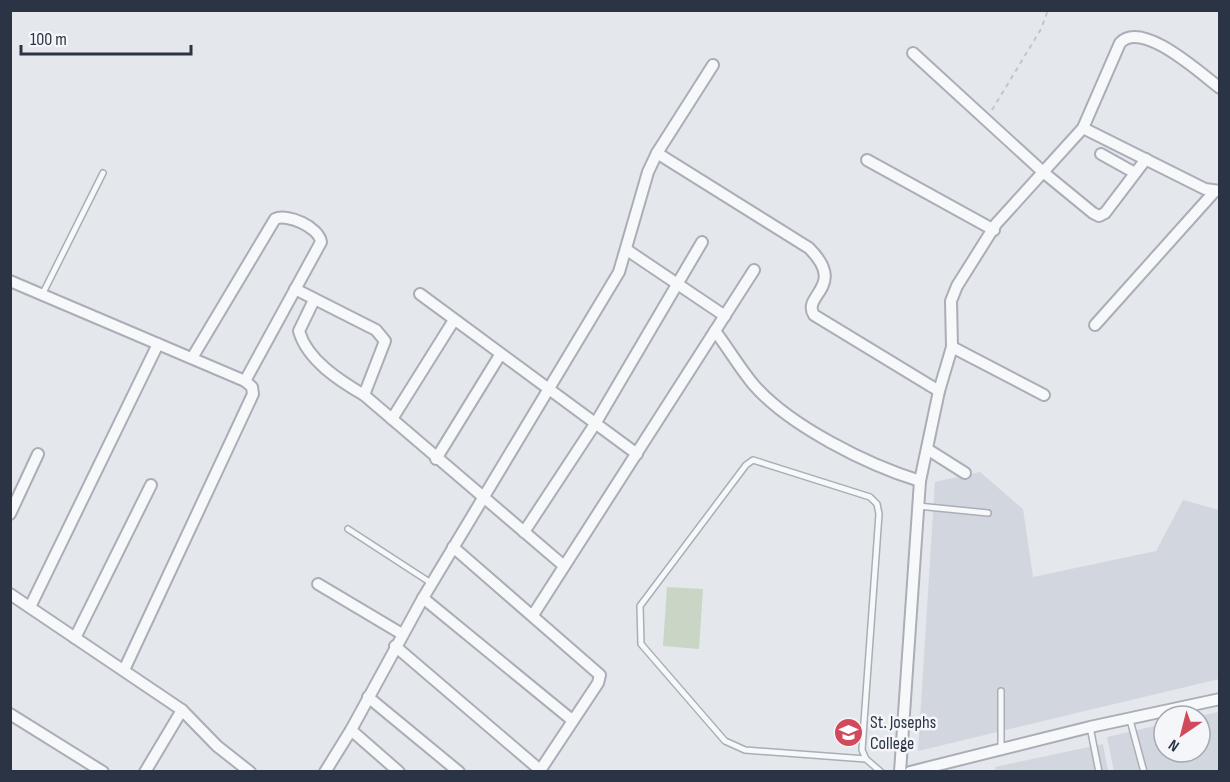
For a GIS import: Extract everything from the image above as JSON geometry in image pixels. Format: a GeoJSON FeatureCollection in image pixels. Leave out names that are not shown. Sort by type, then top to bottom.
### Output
{"type":"FeatureCollection","features":[{"type":"Feature","properties":{"kind":"street"},"geometry":{"type":"LineString","coordinates":[[900,771],[920,481],[939,391],[952,347],[951,301],[957,286],[1004,214],[1083,128],[1120,43],[1125,38],[1140,37],[1163,46],[1220,88]]}},
{"type":"Feature","properties":{"kind":"street"},"geometry":{"type":"LineString","coordinates":[[913,53],[1043,172],[1100,216],[1105,213],[1146,159]]}},
{"type":"Feature","properties":{"kind":"street"},"geometry":{"type":"LineString","coordinates":[[328,771],[431,583],[546,389],[619,272],[648,172],[657,153],[713,65]]}},
{"type":"Feature","properties":{"kind":"street"},"geometry":{"type":"LineString","coordinates":[[1083,128],[1205,189],[1217,191]]}},
{"type":"Feature","properties":{"kind":"street"},"geometry":{"type":"LineString","coordinates":[[657,153],[809,248],[825,266],[827,273],[826,280],[812,305],[814,315],[939,391]]}},
{"type":"Feature","properties":{"kind":"street"},"geometry":{"type":"LineString","coordinates":[[1101,154],[1136,173]]}},
{"type":"Feature","properties":{"kind":"street"},"geometry":{"type":"LineString","coordinates":[[867,160],[994,230]]}},
{"type":"Feature","properties":{"kind":"street"},"geometry":{"type":"LineString","coordinates":[[1095,325],[1217,191]]}},
{"type":"Feature","properties":{"kind":"street"},"geometry":{"type":"LineString","coordinates":[[192,358],[274,219],[281,216],[316,231],[321,242],[245,381]]}},
{"type":"Feature","properties":{"kind":"street"},"geometry":{"type":"LineString","coordinates":[[524,532],[595,424],[702,242]]}},
{"type":"Feature","properties":{"kind":"street"},"geometry":{"type":"LineString","coordinates":[[627,250],[725,316]]}},
{"type":"Feature","properties":{"kind":"street"},"geometry":{"type":"LineString","coordinates":[[533,615],[754,270]]}},
{"type":"Feature","properties":{"kind":"street"},"geometry":{"type":"LineString","coordinates":[[10,281],[245,381],[252,387],[253,394],[124,670]]}},
{"type":"Feature","properties":{"kind":"street"},"geometry":{"type":"LineString","coordinates":[[295,289],[376,330],[383,336],[385,341],[364,395]]}},
{"type":"Feature","properties":{"kind":"street"},"geometry":{"type":"LineString","coordinates":[[420,294],[637,454]]}},
{"type":"Feature","properties":{"kind":"street"},"geometry":{"type":"LineString","coordinates":[[314,300],[299,331],[302,339],[335,376],[364,395],[436,459],[563,565]]}},
{"type":"Feature","properties":{"kind":"street"},"geometry":{"type":"LineString","coordinates":[[392,419],[454,320]]}},
{"type":"Feature","properties":{"kind":"street"},"geometry":{"type":"LineString","coordinates":[[715,331],[754,384],[798,421],[867,462],[920,481]]}},
{"type":"Feature","properties":{"kind":"street"},"geometry":{"type":"LineString","coordinates":[[30,607],[158,344]]}},
{"type":"Feature","properties":{"kind":"street"},"geometry":{"type":"LineString","coordinates":[[952,347],[1044,395]]}},
{"type":"Feature","properties":{"kind":"street"},"geometry":{"type":"LineString","coordinates":[[436,459],[500,355]]}},
{"type":"Feature","properties":{"kind":"street"},"geometry":{"type":"LineString","coordinates":[[927,449],[965,473]]}},
{"type":"Feature","properties":{"kind":"street"},"geometry":{"type":"LineString","coordinates":[[10,514],[38,454]]}},
{"type":"Feature","properties":{"kind":"street"},"geometry":{"type":"LineString","coordinates":[[75,638],[151,485]]}},
{"type":"Feature","properties":{"kind":"street"},"geometry":{"type":"LineString","coordinates":[[395,646],[540,771],[598,683],[600,675],[453,547]]}},
{"type":"Feature","properties":{"kind":"street"},"geometry":{"type":"LineString","coordinates":[[318,584],[402,634]]}},
{"type":"Feature","properties":{"kind":"street"},"geometry":{"type":"LineString","coordinates":[[10,594],[182,710],[233,760],[250,771]]}},
{"type":"Feature","properties":{"kind":"street"},"geometry":{"type":"LineString","coordinates":[[423,598],[572,720]]}},
{"type":"Feature","properties":{"kind":"street"},"geometry":{"type":"LineString","coordinates":[[368,697],[459,771]]}},
{"type":"Feature","properties":{"kind":"street"},"geometry":{"type":"LineString","coordinates":[[910,771],[1089,727],[1220,699]]}},
{"type":"Feature","properties":{"kind":"street"},"geometry":{"type":"LineString","coordinates":[[144,771],[182,710]]}},
{"type":"Feature","properties":{"kind":"street"},"geometry":{"type":"LineString","coordinates":[[10,714],[96,770]]}},
{"type":"Feature","properties":{"kind":"street"},"geometry":{"type":"LineString","coordinates":[[351,730],[399,771]]}},
{"type":"Feature","properties":{"kind":"street"},"geometry":{"type":"LineString","coordinates":[[226,771],[233,760]]}},
{"type":"Feature","properties":{"kind":"lane"},"geometry":{"type":"LineString","coordinates":[[42,295],[103,173]]}},
{"type":"Feature","properties":{"kind":"lane"},"geometry":{"type":"LineString","coordinates":[[866,759],[768,752],[734,746],[725,741],[641,644],[640,606],[746,465],[753,460],[870,497],[877,504],[879,514],[862,750],[866,759],[881,771]]}},
{"type":"Feature","properties":{"kind":"lane"},"geometry":{"type":"LineString","coordinates":[[918,506],[988,513]]}},
{"type":"Feature","properties":{"kind":"lane"},"geometry":{"type":"LineString","coordinates":[[348,529],[431,583]]}},
{"type":"Feature","properties":{"kind":"lane"},"geometry":{"type":"LineString","coordinates":[[1001,691],[1001,748]]}},
{"type":"Feature","properties":{"kind":"lane"},"geometry":{"type":"LineString","coordinates":[[1130,720],[1144,771]]}},
{"type":"Feature","properties":{"kind":"lane"},"geometry":{"type":"LineString","coordinates":[[1089,727],[1099,771]]}},
{"type":"Feature","properties":{"kind":"path"},"geometry":{"type":"LineString","coordinates":[[986,120],[1041,29],[1048,10]]}},
{"type":"Feature","properties":{"kind":"shaded area"},"geometry":{"type":"Polygon","coordinates":[[[980,472],[1023,509],[1033,577],[1156,551],[1183,500],[1219,510],[1219,679],[918,751],[935,482],[980,472]]]}},
{"type":"Feature","properties":{"kind":"shaded area"},"geometry":{"type":"Polygon","coordinates":[[[1219,712],[1219,771],[1114,771],[1107,737],[1152,727],[1152,764],[1212,764],[1212,713],[1219,712]]]}},
{"type":"Feature","properties":{"kind":"shaded area"},"geometry":{"type":"Polygon","coordinates":[[[1103,744],[1108,771],[996,772],[995,767],[1103,744]]]}},
{"type":"Feature","properties":{"kind":"green space"},"geometry":{"type":"Polygon","coordinates":[[[667,587],[703,589],[699,649],[663,646],[667,587]]]}},
{"type":"Feature","properties":{"kind":"place","name":"St. Josephs College"},"geometry":{"type":"Point","coordinates":[849,732]}}]}
